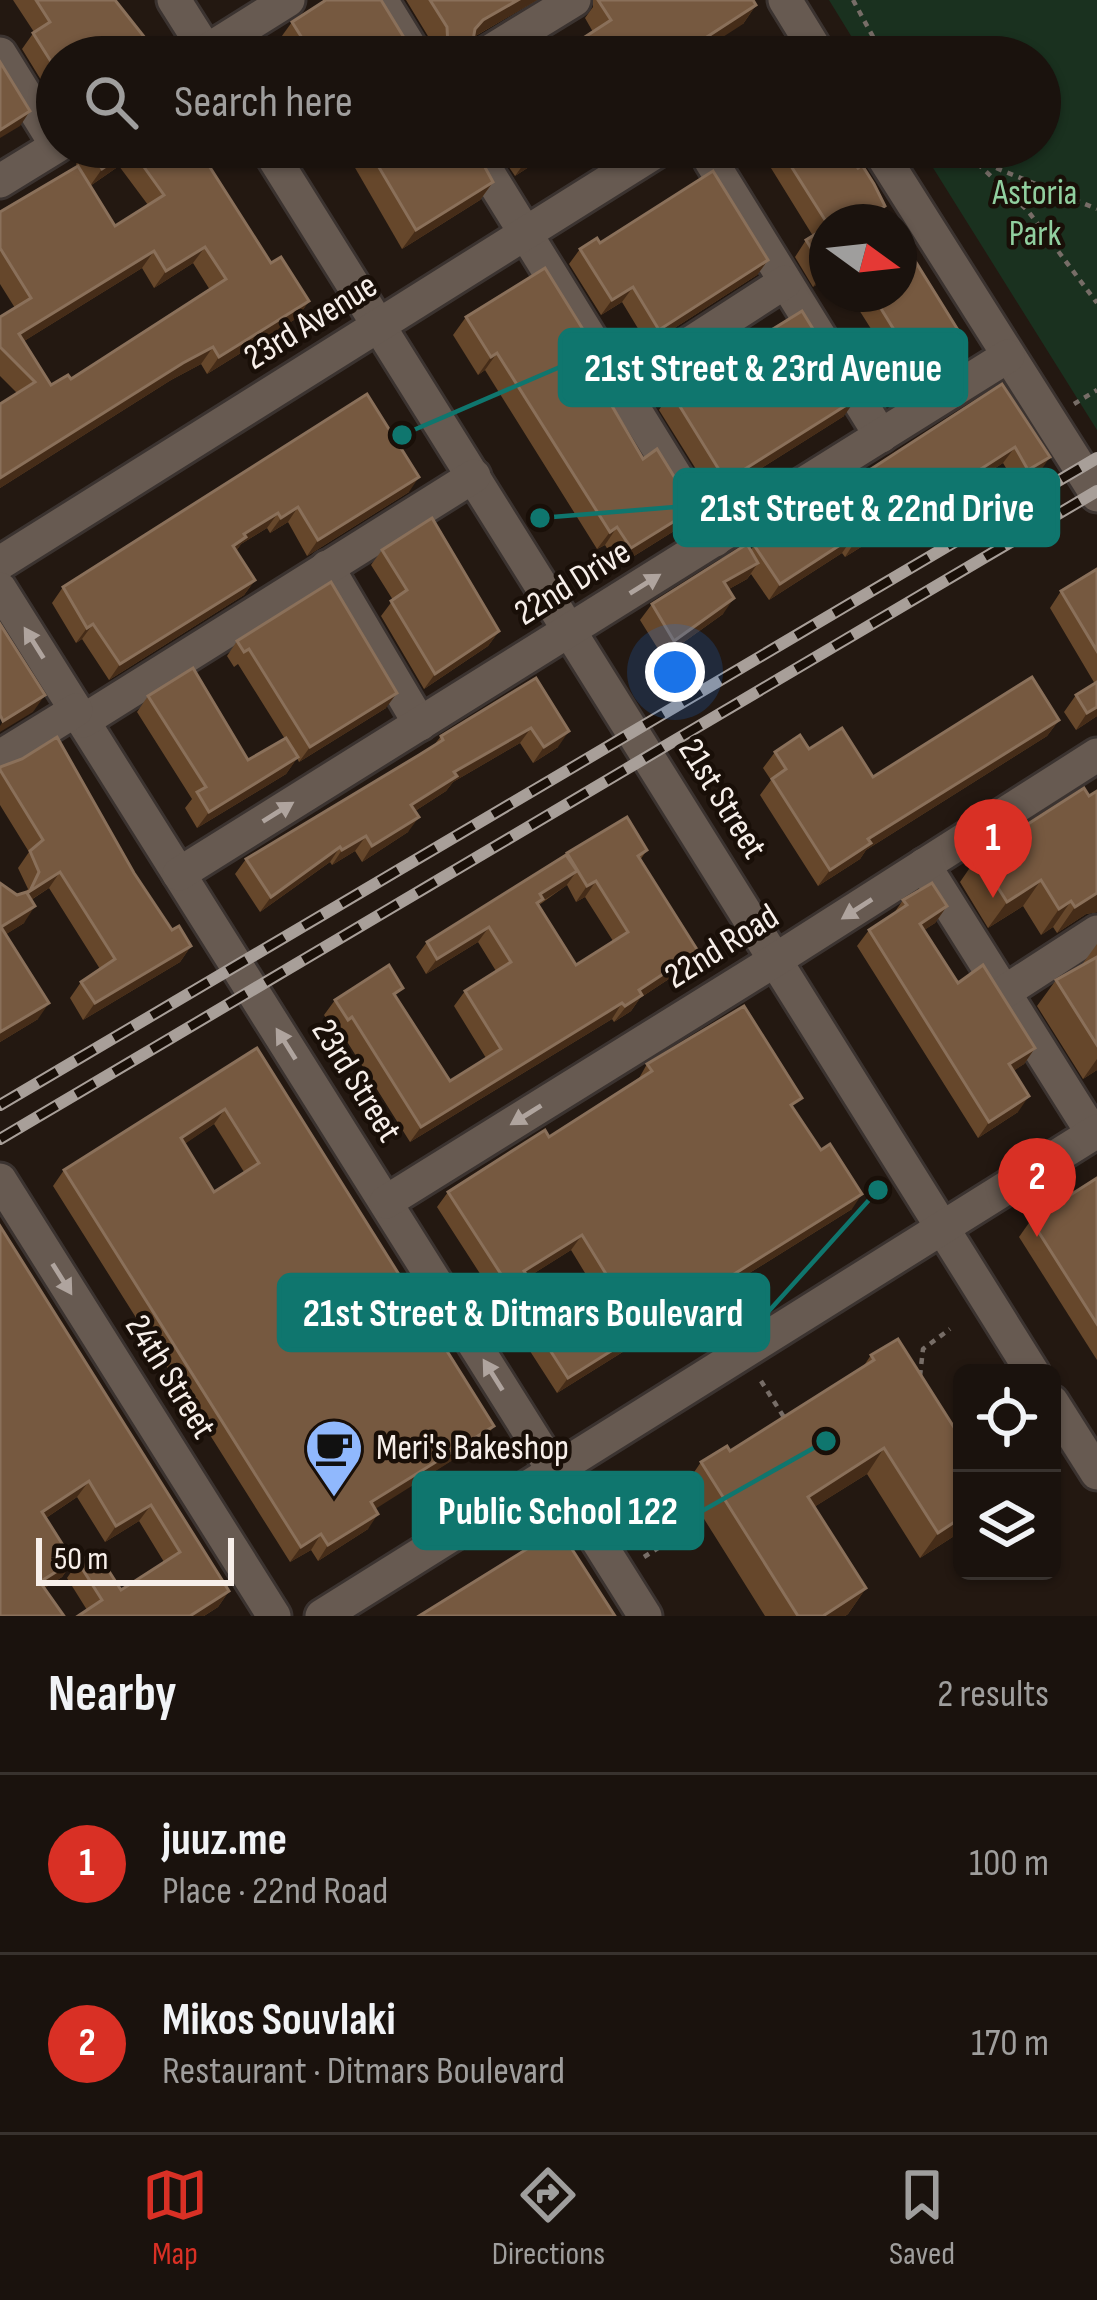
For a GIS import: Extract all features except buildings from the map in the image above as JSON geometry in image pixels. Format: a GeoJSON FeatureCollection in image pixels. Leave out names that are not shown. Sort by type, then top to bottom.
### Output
{"type":"FeatureCollection","features":[{"type":"Feature","properties":{"kind":"street"},"geometry":{"type":"LineString","coordinates":[[174,0],[194,36]]}},
{"type":"Feature","properties":{"kind":"street"},"geometry":{"type":"LineString","coordinates":[[234,36],[288,0]]}},
{"type":"Feature","properties":{"kind":"street"},"geometry":{"type":"LineString","coordinates":[[381,0],[403,36]]}},
{"type":"Feature","properties":{"kind":"street"},"geometry":{"type":"LineString","coordinates":[[515,36],[574,0]]}},
{"type":"Feature","properties":{"kind":"street"},"geometry":{"type":"LineString","coordinates":[[784,0],[804,36]]}},
{"type":"Feature","properties":{"kind":"street"},"geometry":{"type":"LineString","coordinates":[[0,54],[36,112]]}},
{"type":"Feature","properties":{"kind":"street"},"geometry":{"type":"LineString","coordinates":[[0,181],[36,159]]}},
{"type":"Feature","properties":{"kind":"street","name":"21st Street"},"geometry":{"type":"LineString","coordinates":[[280,168],[1028,1364]]}},
{"type":"Feature","properties":{"kind":"street"},"geometry":{"type":"LineString","coordinates":[[485,168],[715,540]]}},
{"type":"Feature","properties":{"kind":"street","name":"23rd Avenue"},"geometry":{"type":"LineString","coordinates":[[0,563],[630,168]]}},
{"type":"Feature","properties":{"kind":"street"},"geometry":{"type":"LineString","coordinates":[[715,168],[880,436]]}},
{"type":"Feature","properties":{"kind":"street"},"geometry":{"type":"LineString","coordinates":[[890,168],[1097,495]]}},
{"type":"Feature","properties":{"kind":"street"},"geometry":{"type":"LineString","coordinates":[[621,388],[785,282]]}},
{"type":"Feature","properties":{"kind":"street","name":"22nd Drive"},"geometry":{"type":"LineString","coordinates":[[179,874],[1008,356]]}},
{"type":"Feature","properties":{"kind":"street"},"geometry":{"type":"LineString","coordinates":[[0,757],[79,715],[474,476]]}},
{"type":"Feature","properties":{"kind":"street"},"geometry":{"type":"LineString","coordinates":[[328,567],[420,724]]}},
{"type":"Feature","properties":{"kind":"street","name":"23rd Street"},"geometry":{"type":"LineString","coordinates":[[0,589],[645,1616]]}},
{"type":"Feature","properties":{"kind":"street","name":"22nd Road"},"geometry":{"type":"LineString","coordinates":[[386,1202],[924,866],[1092,770]]}},
{"type":"Feature","properties":{"kind":"street"},"geometry":{"type":"LineString","coordinates":[[322,1616],[1095,1133],[924,866]]}},
{"type":"Feature","properties":{"kind":"street"},"geometry":{"type":"LineString","coordinates":[[1003,993],[1097,932]]}},
{"type":"Feature","properties":{"kind":"street","name":"24th Street"},"geometry":{"type":"LineString","coordinates":[[0,1180],[274,1616]]}},
{"type":"Feature","properties":{"kind":"street"},"geometry":{"type":"LineString","coordinates":[[1061,1416],[1097,1473]]}},
{"type":"Feature","properties":{"kind":"path"},"geometry":{"type":"LineString","coordinates":[[853,0],[871,36]]}},
{"type":"Feature","properties":{"kind":"path"},"geometry":{"type":"LineString","coordinates":[[982,168],[1028,211],[1097,303]]}},
{"type":"Feature","properties":{"kind":"path"},"geometry":{"type":"LineString","coordinates":[[996,168],[1097,209]]}},
{"type":"Feature","properties":{"kind":"path"},"geometry":{"type":"LineString","coordinates":[[1069,407],[1097,390]]}},
{"type":"Feature","properties":{"kind":"path"},"geometry":{"type":"LineString","coordinates":[[926,1389],[920,1378],[923,1349],[950,1329]]}},
{"type":"Feature","properties":{"kind":"path"},"geometry":{"type":"LineString","coordinates":[[761,1381],[790,1427]]}},
{"type":"Feature","properties":{"kind":"path"},"geometry":{"type":"LineString","coordinates":[[644,1557],[704,1519]]}},
{"type":"Feature","properties":{"kind":"green space","name":"Astoria Park"},"geometry":{"type":"Polygon","coordinates":[[[829,0],[1097,0],[1097,430],[933,168],[1061,168],[1061,36],[851,36],[829,0]]]}},
{"type":"Feature","properties":{"kind":"railway"},"geometry":{"type":"LineString","coordinates":[[0,1105],[1097,458]]}},
{"type":"Feature","properties":{"kind":"railway"},"geometry":{"type":"LineString","coordinates":[[0,1139],[1097,491]]}},
{"type":"Feature","properties":{"kind":"place","name":"21st Street & 23rd Avenue"},"geometry":{"type":"Point","coordinates":[402,435]}},
{"type":"Feature","properties":{"kind":"place","name":"21st Street & 22nd Drive"},"geometry":{"type":"Point","coordinates":[540,518]}},
{"type":"Feature","properties":{"kind":"place","name":"juuz.me"},"geometry":{"type":"Point","coordinates":[993,898]}},
{"type":"Feature","properties":{"kind":"place","name":"21st Street & Ditmars Boulevard"},"geometry":{"type":"Point","coordinates":[878,1190]}},
{"type":"Feature","properties":{"kind":"place","name":"Mikos Souvlaki"},"geometry":{"type":"Point","coordinates":[1037,1237]}},
{"type":"Feature","properties":{"kind":"place","name":"Public School 122"},"geometry":{"type":"Point","coordinates":[826,1441]}},
{"type":"Feature","properties":{"kind":"place","name":"Meri's Bakeshop"},"geometry":{"type":"Point","coordinates":[334,1499]}}]}
